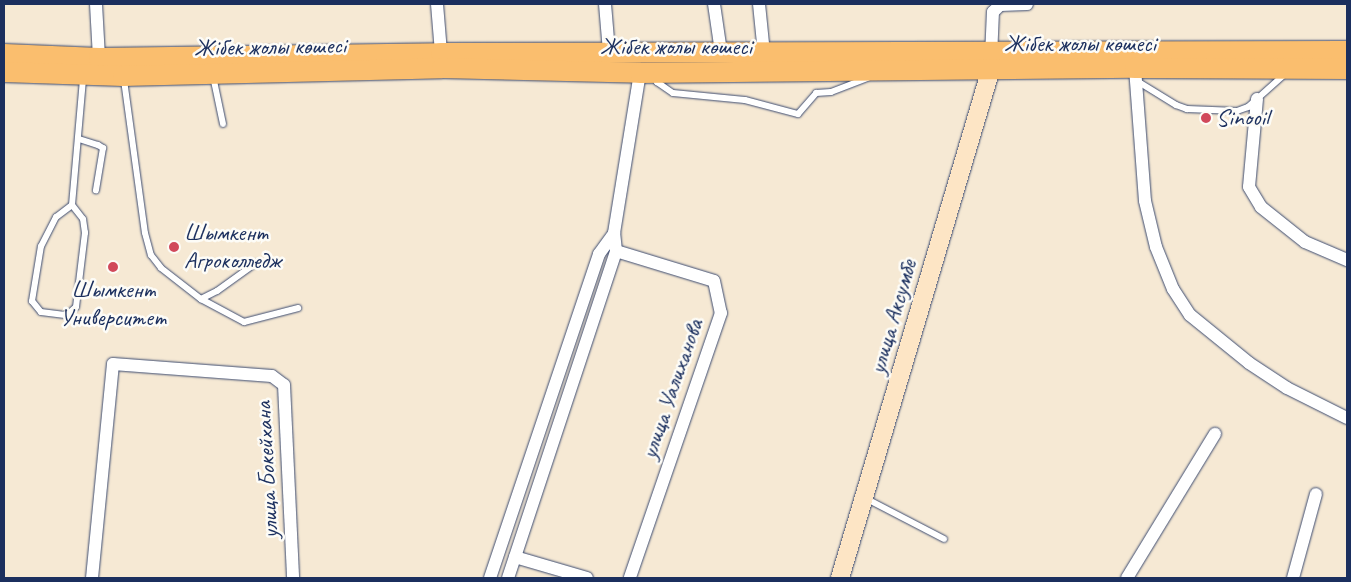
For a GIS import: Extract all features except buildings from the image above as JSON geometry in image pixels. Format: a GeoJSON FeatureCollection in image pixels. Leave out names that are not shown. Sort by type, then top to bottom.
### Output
{"type":"FeatureCollection","features":[{"type":"Feature","properties":{"kind":"main road","name":"Жібек жолы көшесі"},"geometry":{"type":"LineString","coordinates":[[4,72],[123,76],[212,72],[442,68],[646,73],[878,71],[991,61],[1347,51]]}},
{"type":"Feature","properties":{"kind":"main road","name":"Жібек жолы көшесі"},"geometry":{"type":"LineString","coordinates":[[4,54],[99,58],[441,53],[764,52],[991,61],[1135,75],[1347,69]]}},
{"type":"Feature","properties":{"kind":"main road","name":"улица Аксумбе"},"geometry":{"type":"LineString","coordinates":[[840,578],[991,61]]}},
{"type":"Feature","properties":{"kind":"street"},"geometry":{"type":"LineString","coordinates":[[96,4],[99,58]]}},
{"type":"Feature","properties":{"kind":"street"},"geometry":{"type":"LineString","coordinates":[[437,4],[441,53]]}},
{"type":"Feature","properties":{"kind":"street"},"geometry":{"type":"LineString","coordinates":[[604,4],[609,52]]}},
{"type":"Feature","properties":{"kind":"street"},"geometry":{"type":"LineString","coordinates":[[714,4],[721,52]]}},
{"type":"Feature","properties":{"kind":"street"},"geometry":{"type":"LineString","coordinates":[[759,4],[764,52]]}},
{"type":"Feature","properties":{"kind":"street"},"geometry":{"type":"LineString","coordinates":[[991,61],[993,12],[1001,5],[1027,4]]}},
{"type":"Feature","properties":{"kind":"street"},"geometry":{"type":"LineString","coordinates":[[508,578],[616,251],[614,233],[646,73]]}},
{"type":"Feature","properties":{"kind":"street"},"geometry":{"type":"LineString","coordinates":[[1135,75],[1145,201],[1156,247],[1173,290],[1190,315],[1249,363],[1287,388],[1347,418]]}},
{"type":"Feature","properties":{"kind":"street"},"geometry":{"type":"LineString","coordinates":[[1257,99],[1249,187],[1260,207],[1305,242],[1347,260]]}},
{"type":"Feature","properties":{"kind":"street"},"geometry":{"type":"LineString","coordinates":[[490,578],[599,254],[614,233]]}},
{"type":"Feature","properties":{"kind":"street","name":"улица Уалиханова"},"geometry":{"type":"LineString","coordinates":[[616,251],[714,281],[720,312],[630,578]]}},
{"type":"Feature","properties":{"kind":"street","name":"улица Бокейхана"},"geometry":{"type":"LineString","coordinates":[[92,578],[113,364],[272,376],[284,385],[293,578]]}},
{"type":"Feature","properties":{"kind":"street"},"geometry":{"type":"LineString","coordinates":[[1127,578],[1215,434]]}},
{"type":"Feature","properties":{"kind":"street"},"geometry":{"type":"LineString","coordinates":[[1293,578],[1316,494]]}},
{"type":"Feature","properties":{"kind":"street"},"geometry":{"type":"LineString","coordinates":[[515,557],[587,578]]}},
{"type":"Feature","properties":{"kind":"lane"},"geometry":{"type":"LineString","coordinates":[[1135,75],[1176,105],[1187,109],[1237,111],[1248,107],[1290,70]]}},
{"type":"Feature","properties":{"kind":"lane"},"geometry":{"type":"LineString","coordinates":[[646,73],[673,93],[745,100],[798,114],[816,93],[831,92],[864,80],[878,71]]}},
{"type":"Feature","properties":{"kind":"lane"},"geometry":{"type":"LineString","coordinates":[[212,72],[223,124]]}},
{"type":"Feature","properties":{"kind":"lane"},"geometry":{"type":"LineString","coordinates":[[72,205],[56,217],[41,246],[32,301],[41,312],[67,315],[76,307],[85,233],[83,219],[72,205],[83,74]]}},
{"type":"Feature","properties":{"kind":"lane"},"geometry":{"type":"LineString","coordinates":[[123,76],[143,224],[151,255],[161,268],[201,299],[244,322],[298,308]]}},
{"type":"Feature","properties":{"kind":"lane"},"geometry":{"type":"LineString","coordinates":[[79,139],[98,144],[103,148],[96,190]]}},
{"type":"Feature","properties":{"kind":"lane"},"geometry":{"type":"LineString","coordinates":[[201,299],[217,291],[256,263]]}},
{"type":"Feature","properties":{"kind":"lane"},"geometry":{"type":"LineString","coordinates":[[864,497],[944,539]]}},
{"type":"Feature","properties":{"kind":"place","name":"Sinooil"},"geometry":{"type":"Point","coordinates":[1206,118]}},
{"type":"Feature","properties":{"kind":"place","name":"Шымкент Агроколледж"},"geometry":{"type":"Point","coordinates":[174,247]}},
{"type":"Feature","properties":{"kind":"place","name":"Шымкент Университет"},"geometry":{"type":"Point","coordinates":[113,267]}}]}
